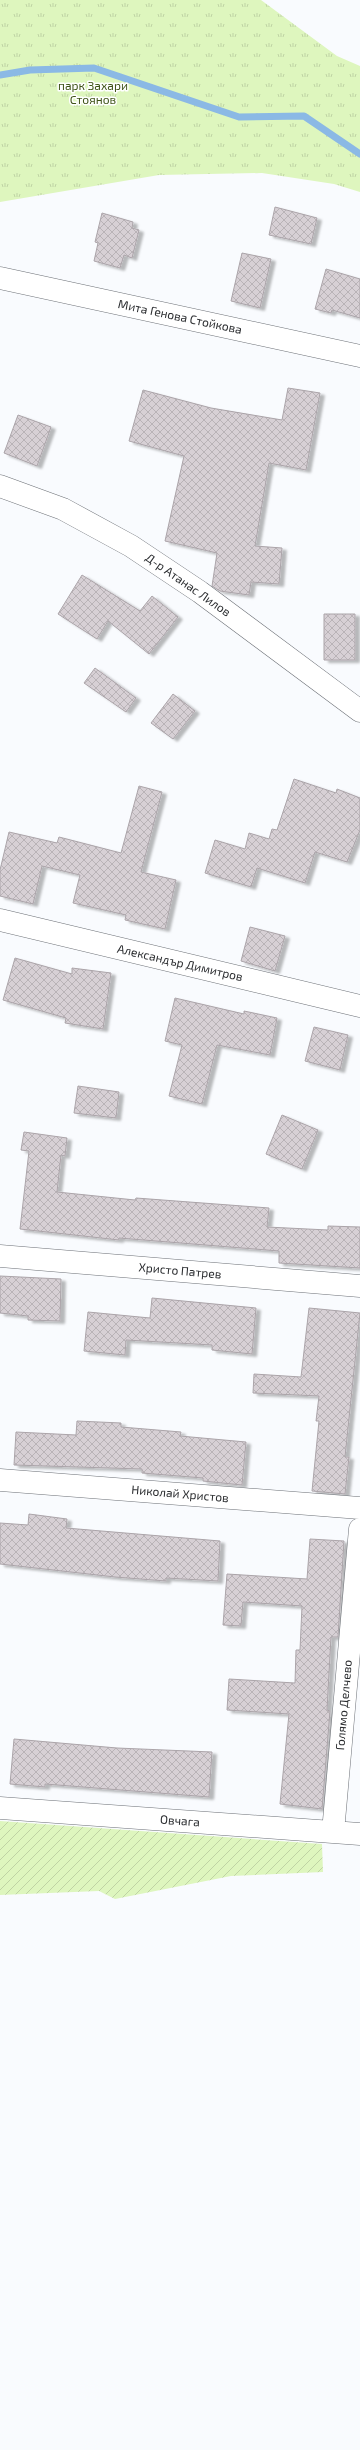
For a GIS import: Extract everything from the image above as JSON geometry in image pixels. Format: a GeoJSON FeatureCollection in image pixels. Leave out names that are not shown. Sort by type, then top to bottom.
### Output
{"type":"FeatureCollection","features":[{"type":"Feature","properties":{"kind":"street","name":"Мита Генова Стойкова"},"geometry":{"type":"LineString","coordinates":[[0,278],[360,356]]}},
{"type":"Feature","properties":{"kind":"street","name":"Д-р Атанас Лилов"},"geometry":{"type":"LineString","coordinates":[[0,486],[63,509],[131,546],[200,592],[360,711]]}},
{"type":"Feature","properties":{"kind":"street","name":"Александър Димитров"},"geometry":{"type":"LineString","coordinates":[[0,920],[360,1006]]}},
{"type":"Feature","properties":{"kind":"street","name":"Христо Патрев"},"geometry":{"type":"LineString","coordinates":[[0,1256],[360,1286]]}},
{"type":"Feature","properties":{"kind":"street","name":"Николай Христов"},"geometry":{"type":"LineString","coordinates":[[0,1480],[360,1508]]}},
{"type":"Feature","properties":{"kind":"street","name":"Голямо Делчево"},"geometry":{"type":"LineString","coordinates":[[333,1832],[360,1529]]}},
{"type":"Feature","properties":{"kind":"street","name":"Овчага"},"geometry":{"type":"LineString","coordinates":[[0,1808],[360,1834]]}},
{"type":"Feature","properties":{"kind":"green space","name":"парк Захари Стоянов"},"geometry":{"type":"Polygon","coordinates":[[[0,0],[261,0],[337,56],[360,66],[360,192],[334,184],[262,173],[159,175],[0,202],[0,0]]]}},
{"type":"Feature","properties":{"kind":"green space"},"geometry":{"type":"Polygon","coordinates":[[[0,1821],[322,1844],[323,1872],[231,1876],[115,1899],[99,1891],[0,1895],[0,1821]]]}},
{"type":"Feature","properties":{"kind":"building"},"geometry":{"type":"Polygon","coordinates":[[[275,207],[317,218],[311,244],[269,235],[275,207]]]}},
{"type":"Feature","properties":{"kind":"building"},"geometry":{"type":"Polygon","coordinates":[[[102,213],[133,222],[132,228],[139,230],[132,258],[124,255],[120,268],[94,261],[98,243],[95,242],[102,213]]]}},
{"type":"Feature","properties":{"kind":"building"},"geometry":{"type":"Polygon","coordinates":[[[242,253],[271,259],[260,308],[231,301],[242,253]]]}},
{"type":"Feature","properties":{"kind":"building"},"geometry":{"type":"Polygon","coordinates":[[[326,269],[360,279],[360,318],[332,310],[331,313],[315,309],[326,269]]]}},
{"type":"Feature","properties":{"kind":"building"},"geometry":{"type":"Polygon","coordinates":[[[288,388],[320,393],[306,470],[269,463],[255,546],[282,548],[279,584],[251,582],[249,595],[220,591],[212,586],[217,553],[165,541],[184,456],[129,441],[143,390],[211,408],[282,420],[288,388]]]}},
{"type":"Feature","properties":{"kind":"building"},"geometry":{"type":"Polygon","coordinates":[[[18,415],[51,427],[37,466],[4,453],[18,415]]]}},
{"type":"Feature","properties":{"kind":"building"},"geometry":{"type":"Polygon","coordinates":[[[82,575],[140,611],[152,596],[178,617],[149,654],[108,621],[97,639],[58,614],[82,575]]]}},
{"type":"Feature","properties":{"kind":"building"},"geometry":{"type":"Polygon","coordinates":[[[324,614],[355,614],[355,660],[324,660],[324,614]]]}},
{"type":"Feature","properties":{"kind":"building"},"geometry":{"type":"Polygon","coordinates":[[[95,668],[136,698],[126,712],[84,683],[95,668]]]}},
{"type":"Feature","properties":{"kind":"building"},"geometry":{"type":"Polygon","coordinates":[[[173,694],[195,711],[173,739],[151,723],[173,694]]]}},
{"type":"Feature","properties":{"kind":"building"},"geometry":{"type":"Polygon","coordinates":[[[294,779],[336,793],[337,789],[360,798],[360,830],[347,862],[315,852],[305,883],[257,868],[251,887],[205,873],[215,840],[245,849],[249,833],[269,839],[272,829],[277,830],[294,779]]]}},
{"type":"Feature","properties":{"kind":"building"},"geometry":{"type":"Polygon","coordinates":[[[139,786],[162,792],[141,872],[176,880],[165,929],[125,920],[126,915],[73,903],[80,875],[42,866],[33,904],[0,896],[0,870],[9,832],[57,843],[59,837],[121,853],[139,786]]]}},
{"type":"Feature","properties":{"kind":"building"},"geometry":{"type":"Polygon","coordinates":[[[250,927],[285,936],[275,971],[241,961],[250,927]]]}},
{"type":"Feature","properties":{"kind":"building"},"geometry":{"type":"Polygon","coordinates":[[[15,958],[72,974],[72,968],[111,973],[103,1029],[65,1023],[66,1018],[3,1000],[15,958]]]}},
{"type":"Feature","properties":{"kind":"building"},"geometry":{"type":"Polygon","coordinates":[[[175,998],[244,1014],[244,1011],[277,1018],[270,1055],[217,1045],[202,1104],[169,1096],[182,1045],[165,1041],[175,998]]]}},
{"type":"Feature","properties":{"kind":"building"},"geometry":{"type":"Polygon","coordinates":[[[314,1027],[348,1035],[340,1070],[305,1061],[314,1027]]]}},
{"type":"Feature","properties":{"kind":"building"},"geometry":{"type":"Polygon","coordinates":[[[78,1086],[119,1092],[116,1118],[74,1113],[78,1086]]]}},
{"type":"Feature","properties":{"kind":"building"},"geometry":{"type":"Polygon","coordinates":[[[282,1115],[318,1130],[302,1169],[266,1154],[282,1115]]]}},
{"type":"Feature","properties":{"kind":"building"},"geometry":{"type":"Polygon","coordinates":[[[24,1132],[67,1138],[65,1156],[61,1155],[57,1192],[135,1200],[136,1198],[269,1208],[267,1227],[328,1230],[328,1226],[360,1227],[360,1268],[279,1263],[279,1251],[119,1238],[119,1240],[20,1229],[29,1151],[21,1150],[24,1132]]]}},
{"type":"Feature","properties":{"kind":"building"},"geometry":{"type":"Polygon","coordinates":[[[0,1276],[61,1279],[60,1321],[28,1320],[28,1316],[0,1313],[0,1276]]]}},
{"type":"Feature","properties":{"kind":"building"},"geometry":{"type":"Polygon","coordinates":[[[152,1298],[256,1308],[252,1354],[212,1350],[212,1345],[126,1340],[125,1355],[84,1351],[88,1312],[150,1318],[152,1298]]]}},
{"type":"Feature","properties":{"kind":"building"},"geometry":{"type":"Polygon","coordinates":[[[309,1308],[360,1313],[345,1457],[349,1457],[345,1494],[312,1491],[319,1421],[316,1421],[319,1396],[253,1393],[254,1374],[301,1377],[309,1308]]]}},
{"type":"Feature","properties":{"kind":"building"},"geometry":{"type":"Polygon","coordinates":[[[77,1421],[121,1423],[121,1427],[181,1432],[180,1436],[246,1442],[242,1485],[203,1481],[203,1478],[142,1473],[142,1469],[14,1465],[16,1432],[76,1435],[77,1421]]]}},
{"type":"Feature","properties":{"kind":"building"},"geometry":{"type":"Polygon","coordinates":[[[29,1514],[67,1519],[66,1528],[220,1541],[218,1581],[166,1578],[166,1581],[115,1577],[0,1564],[0,1523],[28,1525],[29,1514]]]}},
{"type":"Feature","properties":{"kind":"building"},"geometry":{"type":"Polygon","coordinates":[[[310,1539],[344,1541],[338,1637],[331,1637],[327,1710],[330,1711],[322,1809],[280,1804],[289,1714],[227,1710],[229,1679],[295,1683],[296,1650],[300,1650],[302,1606],[243,1602],[241,1626],[223,1625],[227,1574],[307,1579],[310,1539]]]}},
{"type":"Feature","properties":{"kind":"building"},"geometry":{"type":"Polygon","coordinates":[[[14,1739],[117,1748],[212,1752],[209,1797],[45,1784],[45,1787],[10,1784],[14,1739]]]}},
{"type":"Feature","properties":{"kind":"waterway"},"geometry":{"type":"LineString","coordinates":[[0,75],[30,70],[94,68],[239,117],[304,116],[360,154]]}}]}
